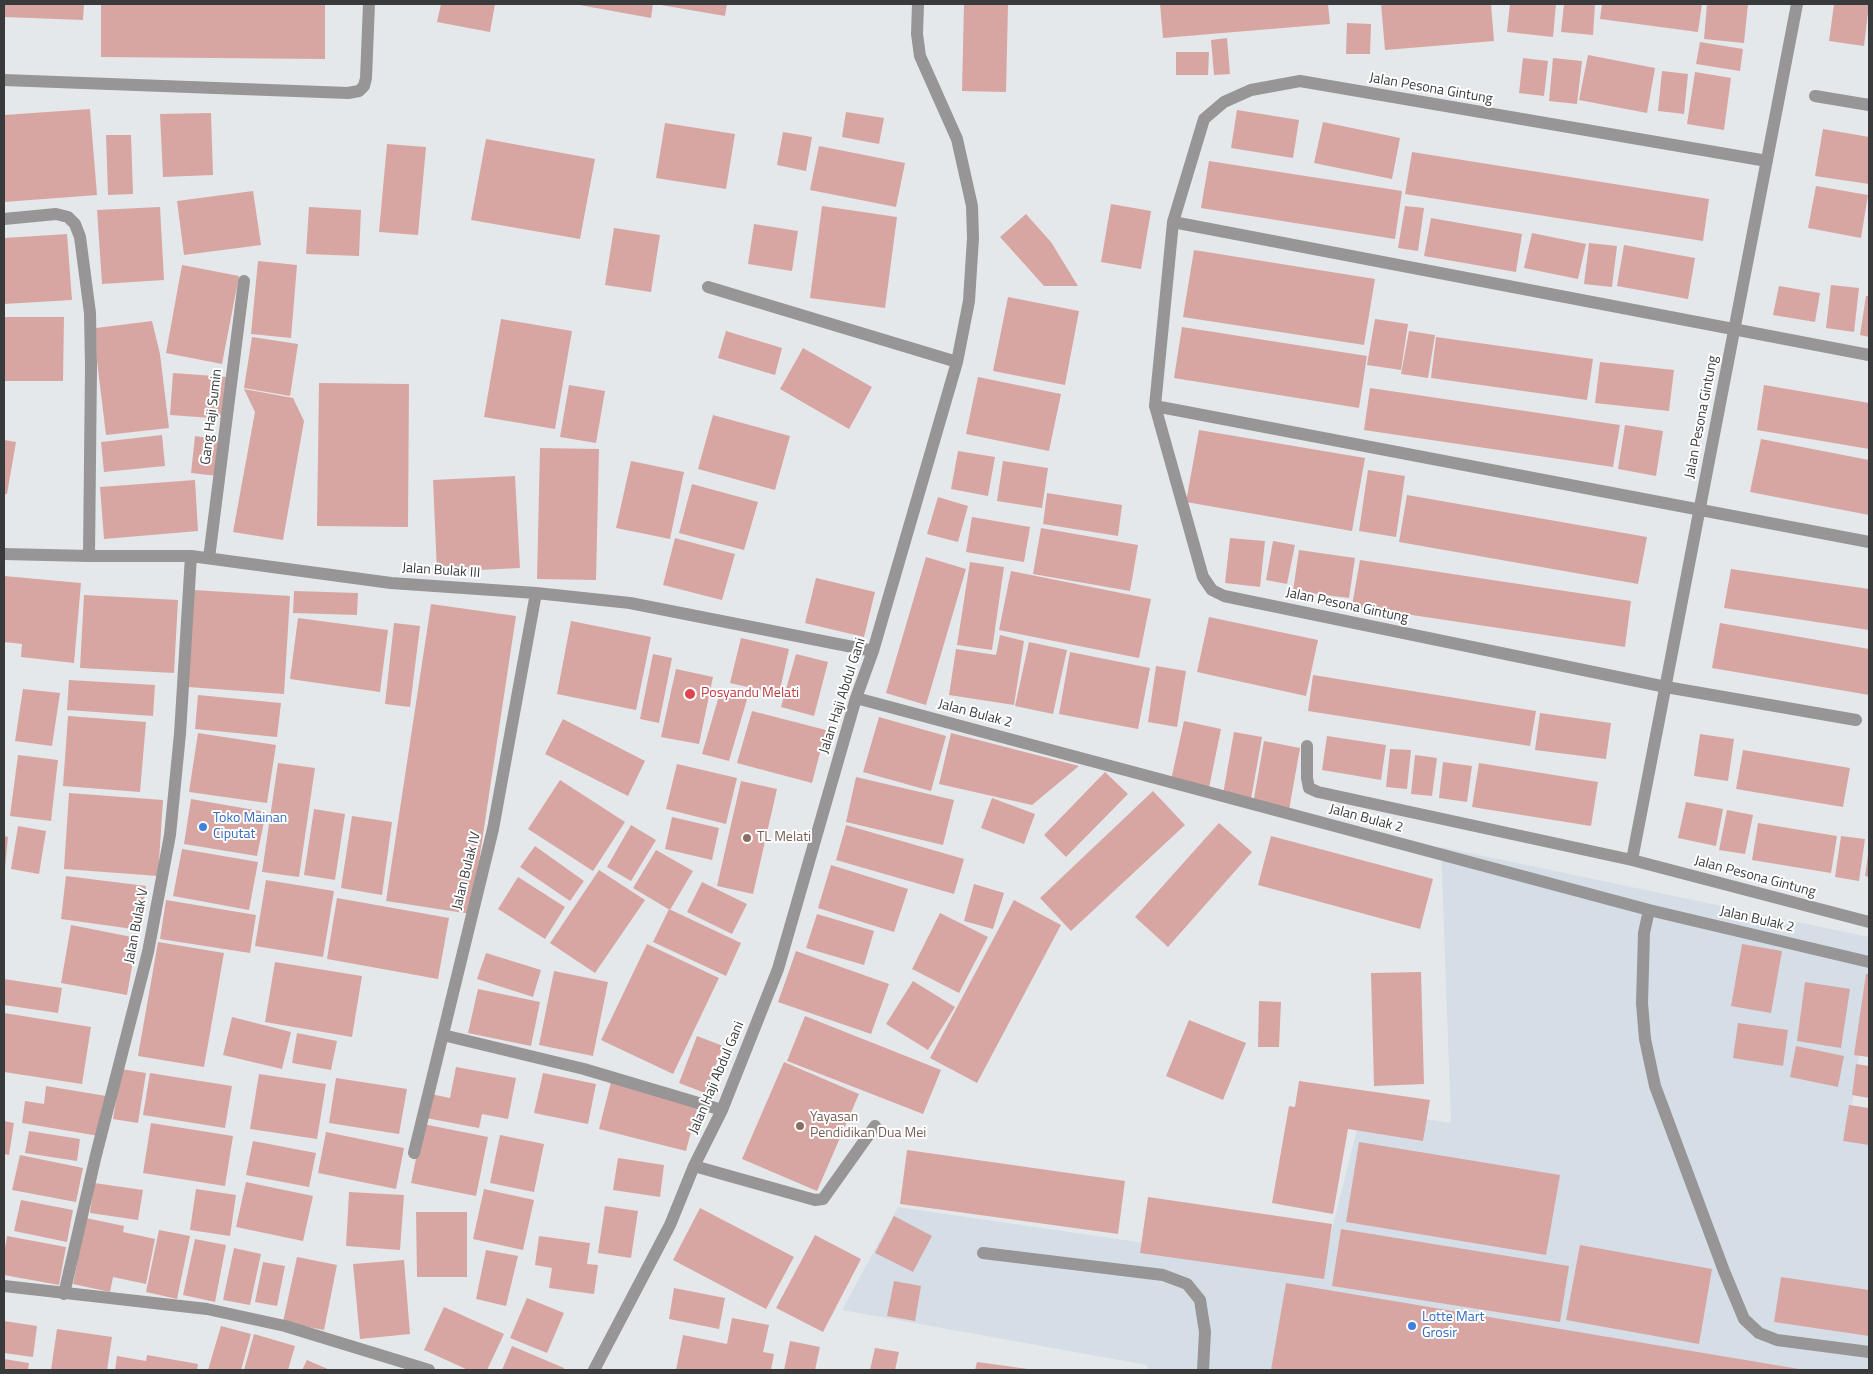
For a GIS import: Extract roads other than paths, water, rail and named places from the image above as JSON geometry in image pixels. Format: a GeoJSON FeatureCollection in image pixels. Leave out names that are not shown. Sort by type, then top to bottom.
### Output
{"type":"FeatureCollection","features":[{"type":"Feature","properties":{"kind":"street"},"geometry":{"type":"LineString","coordinates":[[4,80],[338,92],[358,91],[364,86],[366,78],[369,4]]}},
{"type":"Feature","properties":{"kind":"street","name":"Jalan Haji Abdul Gani"},"geometry":{"type":"LineString","coordinates":[[594,1370],[670,1225],[694,1166],[722,1110],[778,969],[856,698],[873,651],[957,362],[969,302],[973,238],[972,206],[958,139],[920,56],[917,34],[918,4]]}},
{"type":"Feature","properties":{"kind":"street","name":"Jalan Pesona Gintung"},"geometry":{"type":"LineString","coordinates":[[1632,860],[1797,4]]}},
{"type":"Feature","properties":{"kind":"street","name":"Jalan Pesona Gintung"},"geometry":{"type":"LineString","coordinates":[[1766,161],[1300,82],[1252,90],[1224,102],[1204,119],[1173,222],[1155,406],[1203,577],[1212,590],[1224,596],[1666,687],[1856,720]]}},
{"type":"Feature","properties":{"kind":"street"},"geometry":{"type":"LineString","coordinates":[[1815,96],[1869,105]]}},
{"type":"Feature","properties":{"kind":"street"},"geometry":{"type":"LineString","coordinates":[[4,220],[56,214],[68,216],[75,224],[80,237],[90,313],[89,556]]}},
{"type":"Feature","properties":{"kind":"street"},"geometry":{"type":"LineString","coordinates":[[1173,222],[1869,356]]}},
{"type":"Feature","properties":{"kind":"street","name":"Gang Haji Sumin"},"geometry":{"type":"LineString","coordinates":[[209,558],[244,280]]}},
{"type":"Feature","properties":{"kind":"street"},"geometry":{"type":"LineString","coordinates":[[708,287],[957,362]]}},
{"type":"Feature","properties":{"kind":"street"},"geometry":{"type":"LineString","coordinates":[[1155,406],[1869,542]]}},
{"type":"Feature","properties":{"kind":"street","name":"Jalan Bulak III"},"geometry":{"type":"LineString","coordinates":[[4,554],[191,556],[391,582],[536,593],[630,603],[873,651]]}},
{"type":"Feature","properties":{"kind":"street","name":"Jalan Bulak V"},"geometry":{"type":"LineString","coordinates":[[64,1294],[148,952],[170,835],[180,734],[191,556]]}},
{"type":"Feature","properties":{"kind":"street","name":"Jalan Bulak IV"},"geometry":{"type":"LineString","coordinates":[[414,1153],[493,829],[536,593]]}},
{"type":"Feature","properties":{"kind":"street","name":"Jalan Bulak 2"},"geometry":{"type":"LineString","coordinates":[[856,698],[1649,910],[1869,962]]}},
{"type":"Feature","properties":{"kind":"street","name":"Jalan Pesona Gintung"},"geometry":{"type":"LineString","coordinates":[[1308,746],[1306,778],[1309,788],[1318,792],[1632,860],[1869,922]]}},
{"type":"Feature","properties":{"kind":"street"},"geometry":{"type":"LineString","coordinates":[[1649,910],[1644,933],[1642,1004],[1646,1039],[1655,1086],[1724,1271],[1744,1319],[1759,1333],[1777,1340],[1869,1352]]}},
{"type":"Feature","properties":{"kind":"street"},"geometry":{"type":"LineString","coordinates":[[443,1034],[584,1069],[722,1110]]}},
{"type":"Feature","properties":{"kind":"street"},"geometry":{"type":"LineString","coordinates":[[694,1166],[815,1200],[823,1199],[876,1126]]}},
{"type":"Feature","properties":{"kind":"street"},"geometry":{"type":"LineString","coordinates":[[983,1253],[1163,1275],[1186,1284],[1200,1300],[1205,1332],[1203,1370]]}},
{"type":"Feature","properties":{"kind":"street"},"geometry":{"type":"LineString","coordinates":[[4,1286],[206,1309],[284,1326],[428,1370]]}},
{"type":"Feature","properties":{"kind":"place","name":"Posyandu Melati"},"geometry":{"type":"Point","coordinates":[690,694]}},
{"type":"Feature","properties":{"kind":"place","name":"Toko Mainan Ciputat"},"geometry":{"type":"Point","coordinates":[203,827]}},
{"type":"Feature","properties":{"kind":"place","name":"TL Melati"},"geometry":{"type":"Point","coordinates":[747,838]}},
{"type":"Feature","properties":{"kind":"place","name":"Yayasan Pendidikan Dua Mei"},"geometry":{"type":"Point","coordinates":[800,1126]}},
{"type":"Feature","properties":{"kind":"place","name":"Lotte Mart Grosir"},"geometry":{"type":"Point","coordinates":[1412,1326]}}]}
